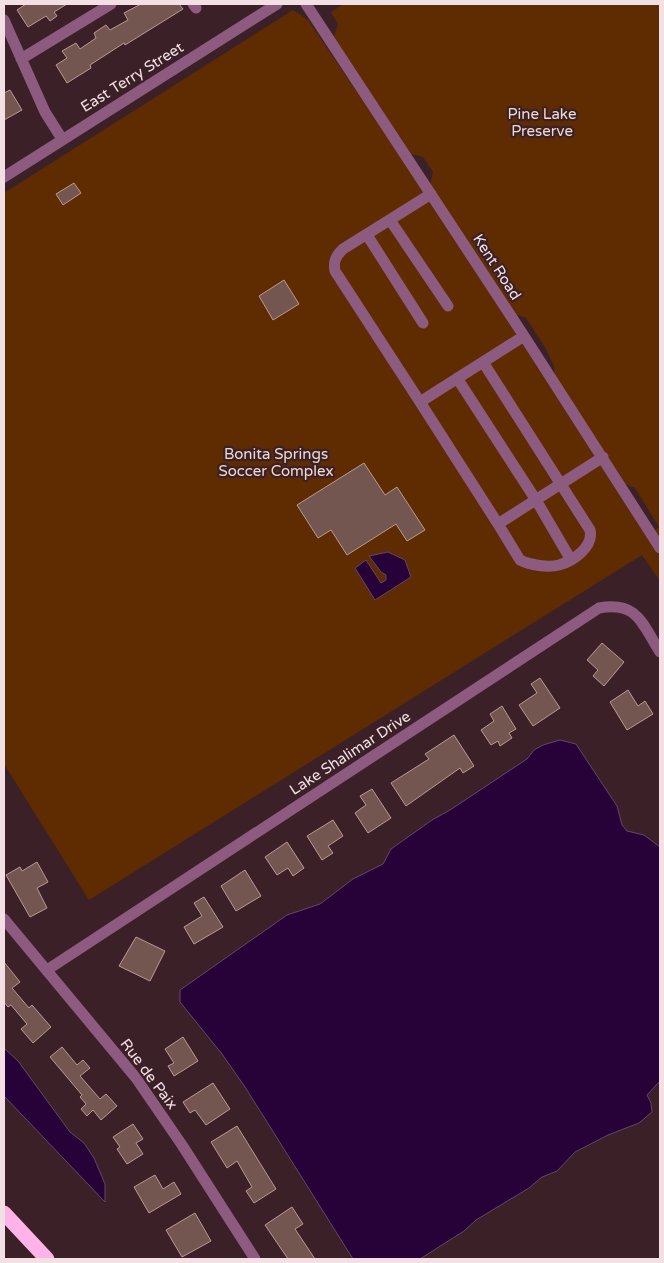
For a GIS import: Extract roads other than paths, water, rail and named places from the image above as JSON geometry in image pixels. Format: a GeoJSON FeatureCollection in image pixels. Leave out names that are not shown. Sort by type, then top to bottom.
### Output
{"type":"FeatureCollection","features":[{"type":"Feature","properties":{"kind":"highway"},"geometry":{"type":"LineString","coordinates":[[4,1213],[47,1259]]}},
{"type":"Feature","properties":{"kind":"street"},"geometry":{"type":"LineString","coordinates":[[21,59],[110,4]]}},
{"type":"Feature","properties":{"kind":"street","name":"East Terry Street"},"geometry":{"type":"LineString","coordinates":[[4,177],[277,4]]}},
{"type":"Feature","properties":{"kind":"street","name":"Kent Road"},"geometry":{"type":"LineString","coordinates":[[306,4],[603,457],[660,548]]}},
{"type":"Feature","properties":{"kind":"street"},"geometry":{"type":"LineString","coordinates":[[4,20],[45,112],[62,139]]}},
{"type":"Feature","properties":{"kind":"street"},"geometry":{"type":"LineString","coordinates":[[431,194],[339,253],[334,261],[335,271],[520,560],[527,563],[558,566],[582,552],[592,536],[483,362]]}},
{"type":"Feature","properties":{"kind":"street"},"geometry":{"type":"LineString","coordinates":[[390,220],[448,306]]}},
{"type":"Feature","properties":{"kind":"street"},"geometry":{"type":"LineString","coordinates":[[367,235],[423,323]]}},
{"type":"Feature","properties":{"kind":"street"},"geometry":{"type":"LineString","coordinates":[[420,402],[524,336]]}},
{"type":"Feature","properties":{"kind":"street"},"geometry":{"type":"LineString","coordinates":[[457,378],[536,500],[571,560]]}},
{"type":"Feature","properties":{"kind":"street"},"geometry":{"type":"LineString","coordinates":[[498,524],[603,457]]}},
{"type":"Feature","properties":{"kind":"street","name":"Lake Shalimar Drive"},"geometry":{"type":"LineString","coordinates":[[47,970],[599,608],[623,606],[634,613],[660,652]]}},
{"type":"Feature","properties":{"kind":"street","name":"Rue de Paix"},"geometry":{"type":"LineString","coordinates":[[4,919],[141,1086],[255,1259]]}},
{"type":"Feature","properties":{"kind":"park label","name":"Pine Lake Preserve"},"geometry":{"type":"Point","coordinates":[542,122]}},
{"type":"Feature","properties":{"kind":"park label","name":"Bonita Springs Soccer Complex"},"geometry":{"type":"Point","coordinates":[276,462]}}]}
